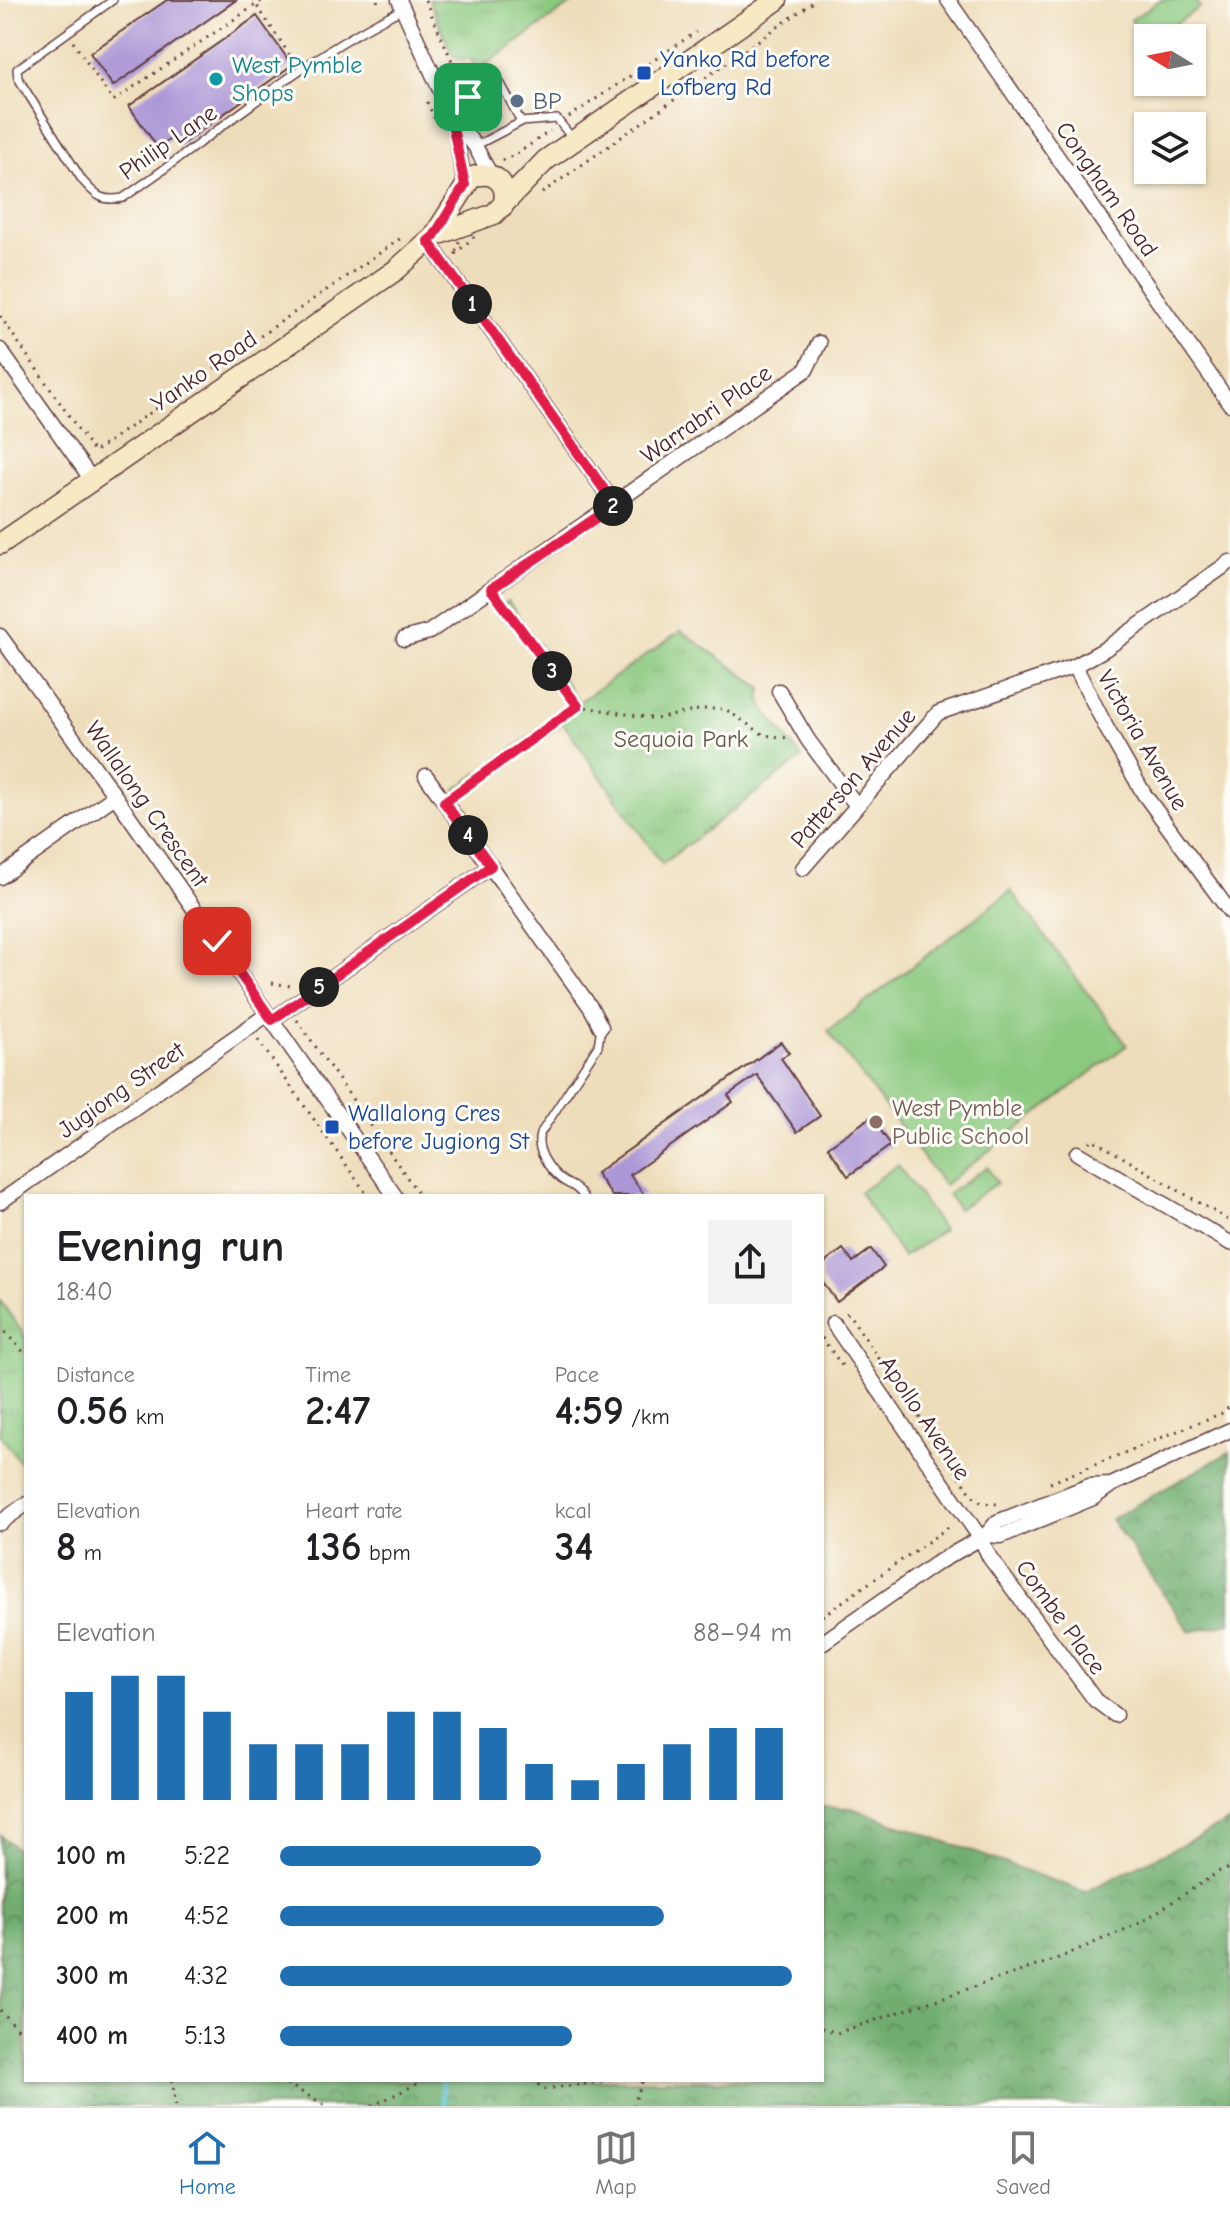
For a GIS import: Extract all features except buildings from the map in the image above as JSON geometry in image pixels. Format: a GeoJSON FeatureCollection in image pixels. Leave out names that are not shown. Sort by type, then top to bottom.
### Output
{"type":"FeatureCollection","features":[{"type":"Feature","properties":{"kind":"main road","name":"Yanko Road"},"geometry":{"type":"LineString","coordinates":[[424,236],[481,227],[546,160],[777,0]]}},
{"type":"Feature","properties":{"kind":"main road","name":"Yanko Road"},"geometry":{"type":"LineString","coordinates":[[0,544],[396,270],[475,175],[492,175],[546,160]]}},
{"type":"Feature","properties":{"kind":"main road"},"geometry":{"type":"LineString","coordinates":[[492,175],[505,189],[503,206]]}},
{"type":"Feature","properties":{"kind":"main road"},"geometry":{"type":"LineString","coordinates":[[464,188],[463,198],[467,209],[481,227]]}},
{"type":"Feature","properties":{"kind":"street","name":"Congham Road"},"geometry":{"type":"LineString","coordinates":[[948,0],[1230,404]]}},
{"type":"Feature","properties":{"kind":"street"},"geometry":{"type":"LineString","coordinates":[[402,3],[450,110],[464,188]]}},
{"type":"Feature","properties":{"kind":"street"},"geometry":{"type":"LineString","coordinates":[[450,110],[481,143],[492,175]]}},
{"type":"Feature","properties":{"kind":"street"},"geometry":{"type":"LineString","coordinates":[[424,236],[615,505]]}},
{"type":"Feature","properties":{"kind":"street","name":"Warrabri Place"},"geometry":{"type":"LineString","coordinates":[[404,639],[429,632],[806,370],[819,343]]}},
{"type":"Feature","properties":{"kind":"street"},"geometry":{"type":"LineString","coordinates":[[0,350],[92,480]]}},
{"type":"Feature","properties":{"kind":"street","name":"Patterson Avenue"},"geometry":{"type":"LineString","coordinates":[[803,868],[938,713],[1075,666],[1105,649],[1230,562]]}},
{"type":"Feature","properties":{"kind":"street","name":"Wallalong Crescent"},"geometry":{"type":"LineString","coordinates":[[0,636],[394,1194]]}},
{"type":"Feature","properties":{"kind":"street","name":"Victoria Avenue"},"geometry":{"type":"LineString","coordinates":[[1075,666],[1144,794],[1230,912]]}},
{"type":"Feature","properties":{"kind":"street"},"geometry":{"type":"LineString","coordinates":[[779,691],[808,740],[857,806]]}},
{"type":"Feature","properties":{"kind":"street"},"geometry":{"type":"LineString","coordinates":[[426,776],[591,1008],[601,1027]]}},
{"type":"Feature","properties":{"kind":"street"},"geometry":{"type":"LineString","coordinates":[[0,877],[115,796]]}},
{"type":"Feature","properties":{"kind":"street","name":"Jugiong Street"},"geometry":{"type":"LineString","coordinates":[[0,1202],[491,866]]}},
{"type":"Feature","properties":{"kind":"street"},"geometry":{"type":"LineString","coordinates":[[1077,1153],[1230,1243]]}},
{"type":"Feature","properties":{"kind":"street","name":"Apollo Avenue"},"geometry":{"type":"LineString","coordinates":[[833,1323],[983,1537]]}},
{"type":"Feature","properties":{"kind":"street"},"geometry":{"type":"LineString","coordinates":[[824,1642],[935,1564],[983,1537],[1001,1536],[1093,1498],[1111,1485],[1230,1430]]}},
{"type":"Feature","properties":{"kind":"street"},"geometry":{"type":"LineString","coordinates":[[0,1523],[24,1505]]}},
{"type":"Feature","properties":{"kind":"street","name":"Combe Place"},"geometry":{"type":"LineString","coordinates":[[983,1537],[990,1558],[1095,1700],[1115,1715]]}},
{"type":"Feature","properties":{"kind":"lane","name":"Philip Lane"},"geometry":{"type":"LineString","coordinates":[[113,0],[17,69],[18,78],[82,180],[105,201],[123,198],[300,71],[402,3]]}},
{"type":"Feature","properties":{"kind":"lane"},"geometry":{"type":"LineString","coordinates":[[450,110],[468,97],[501,84],[521,122]]}},
{"type":"Feature","properties":{"kind":"lane"},"geometry":{"type":"LineString","coordinates":[[481,143],[521,122],[557,119],[574,141]]}},
{"type":"Feature","properties":{"kind":"lane"},"geometry":{"type":"LineString","coordinates":[[582,1194],[574,1184],[562,1180],[539,1152],[537,1142],[598,1046],[601,1027]]}},
{"type":"Feature","properties":{"kind":"path"},"geometry":{"type":"LineString","coordinates":[[253,0],[300,71]]}},
{"type":"Feature","properties":{"kind":"path"},"geometry":{"type":"LineString","coordinates":[[67,32],[113,101],[263,0]]}},
{"type":"Feature","properties":{"kind":"path"},"geometry":{"type":"LineString","coordinates":[[377,0],[379,6]]}},
{"type":"Feature","properties":{"kind":"path"},"geometry":{"type":"LineString","coordinates":[[425,0],[468,97],[481,143],[496,158],[505,160],[706,26]]}},
{"type":"Feature","properties":{"kind":"path"},"geometry":{"type":"LineString","coordinates":[[538,195],[816,0]]}},
{"type":"Feature","properties":{"kind":"path"},"geometry":{"type":"LineString","coordinates":[[425,96],[442,136]]}},
{"type":"Feature","properties":{"kind":"path"},"geometry":{"type":"LineString","coordinates":[[0,316],[94,452],[424,236]]}},
{"type":"Feature","properties":{"kind":"path"},"geometry":{"type":"LineString","coordinates":[[491,589],[578,706],[656,719],[703,709],[725,709],[764,735],[808,740]]}},
{"type":"Feature","properties":{"kind":"path"},"geometry":{"type":"LineString","coordinates":[[444,802],[578,706]]}},
{"type":"Feature","properties":{"kind":"path"},"geometry":{"type":"LineString","coordinates":[[272,983],[290,987],[302,979]]}},
{"type":"Feature","properties":{"kind":"path"},"geometry":{"type":"LineString","coordinates":[[295,1016],[419,1194]]}},
{"type":"Feature","properties":{"kind":"path"},"geometry":{"type":"LineString","coordinates":[[256,1037],[367,1194]]}},
{"type":"Feature","properties":{"kind":"path"},"geometry":{"type":"LineString","coordinates":[[1092,1139],[1230,1221]]}},
{"type":"Feature","properties":{"kind":"path"},"geometry":{"type":"LineString","coordinates":[[848,1313],[973,1496],[991,1506],[1001,1503]]}},
{"type":"Feature","properties":{"kind":"path"},"geometry":{"type":"LineString","coordinates":[[0,1326],[24,1353]]}},
{"type":"Feature","properties":{"kind":"path"},"geometry":{"type":"LineString","coordinates":[[1045,1485],[1222,1413],[1230,1406]]}},
{"type":"Feature","properties":{"kind":"path"},"geometry":{"type":"LineString","coordinates":[[824,1615],[953,1525]]}},
{"type":"Feature","properties":{"kind":"path"},"geometry":{"type":"LineString","coordinates":[[824,2029],[837,2033],[1054,1960],[1140,1923],[1220,1871],[1230,1868]]}},
{"type":"Feature","properties":{"kind":"path"},"geometry":{"type":"LineString","coordinates":[[0,2010],[24,2035]]}},
{"type":"Feature","properties":{"kind":"path"},"geometry":{"type":"LineString","coordinates":[[172,2082],[176,2106]]}},
{"type":"Feature","properties":{"kind":"path"},"geometry":{"type":"LineString","coordinates":[[284,2082],[327,2106]]}},
{"type":"Feature","properties":{"kind":"path"},"geometry":{"type":"LineString","coordinates":[[372,2106],[421,2082]]}},
{"type":"Feature","properties":{"kind":"path"},"geometry":{"type":"LineString","coordinates":[[534,2082],[545,2089],[599,2082]]}},
{"type":"Feature","properties":{"kind":"path"},"geometry":{"type":"LineString","coordinates":[[633,2106],[642,2082]]}},
{"type":"Feature","properties":{"kind":"green space"},"geometry":{"type":"Polygon","coordinates":[[[429,0],[577,0],[478,70],[470,58],[459,58],[451,52],[429,0]]]}},
{"type":"Feature","properties":{"kind":"green space"},"geometry":{"type":"Polygon","coordinates":[[[1160,0],[1195,0],[1200,7],[1176,24],[1134,24],[1131,20],[1160,0]]]}},
{"type":"Feature","properties":{"kind":"green space","name":"Sequoia Park"},"geometry":{"type":"Polygon","coordinates":[[[508,601],[579,702],[681,631],[762,688],[763,706],[802,758],[662,864],[563,723],[460,795],[456,789],[572,707],[502,605],[508,601]]]}},
{"type":"Feature","properties":{"kind":"green space"},"geometry":{"type":"Polygon","coordinates":[[[1011,891],[1127,1045],[944,1185],[828,1031],[1011,891]]]}},
{"type":"Feature","properties":{"kind":"green space"},"geometry":{"type":"Polygon","coordinates":[[[898,1165],[943,1230],[903,1257],[859,1192],[898,1165]]]}},
{"type":"Feature","properties":{"kind":"green space"},"geometry":{"type":"Polygon","coordinates":[[[987,1167],[997,1183],[958,1209],[948,1194],[987,1167]]]}},
{"type":"Feature","properties":{"kind":"green space"},"geometry":{"type":"Polygon","coordinates":[[[0,1300],[24,1335],[24,1468],[0,1434],[0,1300]]]}},
{"type":"Feature","properties":{"kind":"green space"},"geometry":{"type":"Polygon","coordinates":[[[1230,1452],[1230,1623],[1190,1632],[1111,1519],[1230,1452]]]}},
{"type":"Feature","properties":{"kind":"green space"},"geometry":{"type":"Polygon","coordinates":[[[824,1807],[852,1808],[1085,1892],[1230,1821],[1230,2106],[0,2106],[0,1835],[24,1855],[24,2082],[824,2082],[824,1807]]]}},
{"type":"Feature","properties":{"kind":"waterway"},"geometry":{"type":"LineString","coordinates":[[442,2082],[443,2106]]}},
{"type":"Feature","properties":{"kind":"place","name":"Yanko Rd before Lofberg Rd"},"geometry":{"type":"Point","coordinates":[644,73]}},
{"type":"Feature","properties":{"kind":"place","name":"West Pymble Shops"},"geometry":{"type":"Point","coordinates":[216,79]}},
{"type":"Feature","properties":{"kind":"place","name":"BP"},"geometry":{"type":"Point","coordinates":[517,101]}},
{"type":"Feature","properties":{"kind":"place","name":"West Pymble Public School"},"geometry":{"type":"Point","coordinates":[876,1122]}},
{"type":"Feature","properties":{"kind":"place","name":"Wallalong Cres before Jugiong St"},"geometry":{"type":"Point","coordinates":[332,1127]}},
{"type":"Feature","properties":{"kind":"route"},"geometry":{"type":"LineString","coordinates":[[217,941],[272,1020],[491,866],[444,802],[578,706],[491,589],[615,505],[428,241],[465,185],[448,104],[468,97]]}}]}
